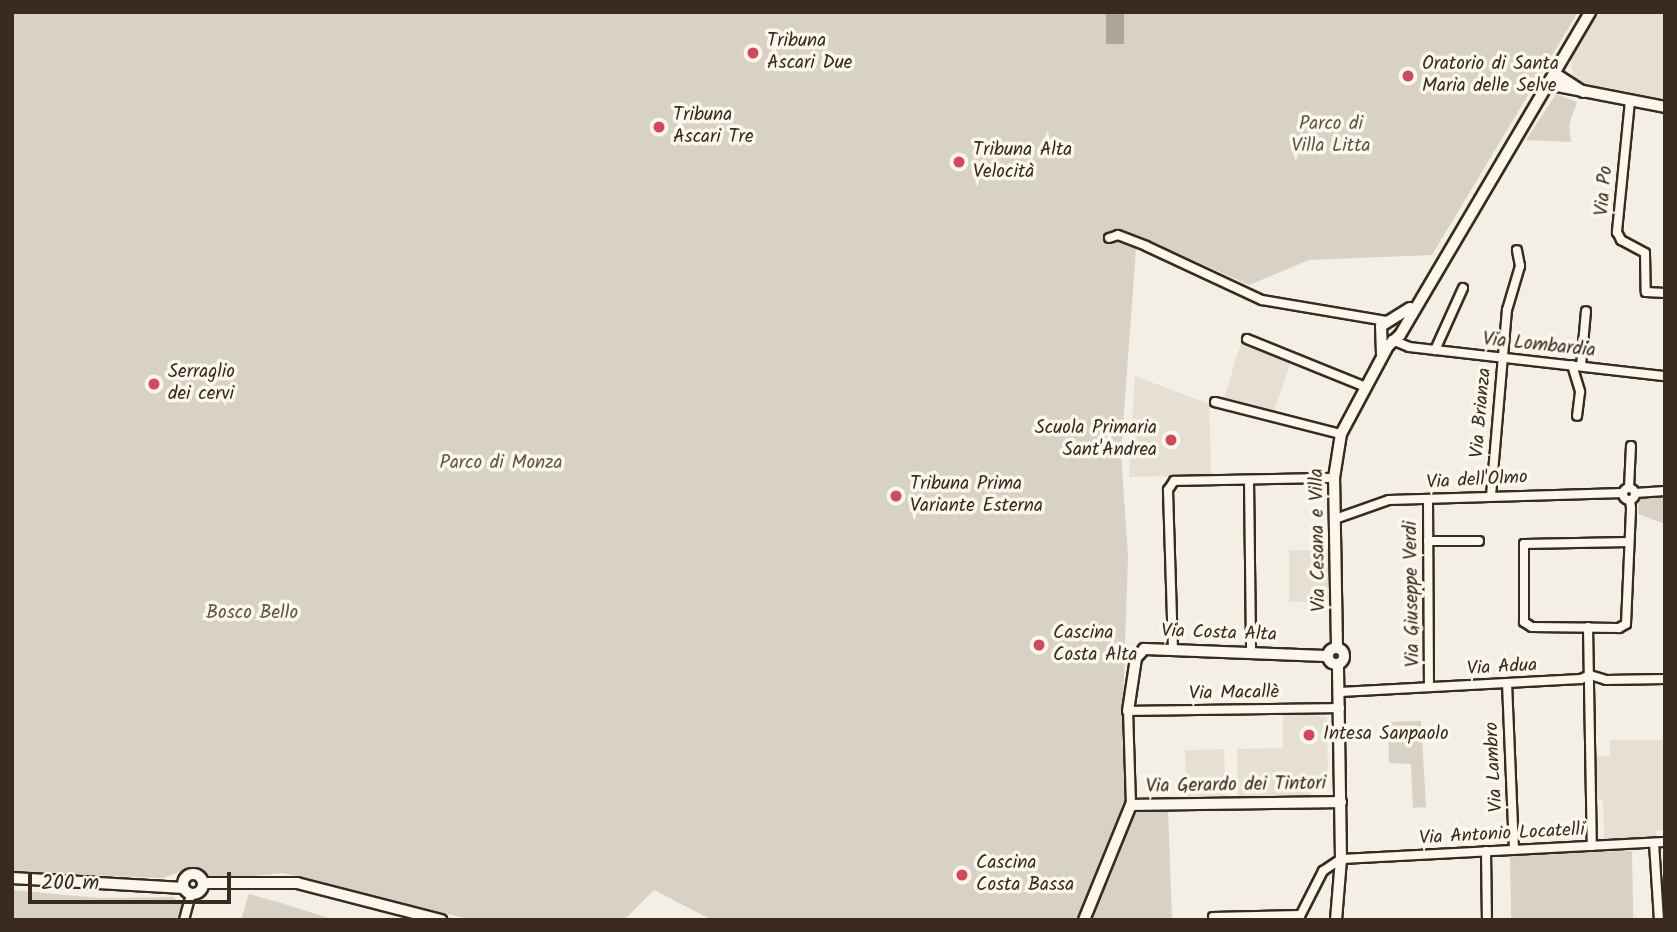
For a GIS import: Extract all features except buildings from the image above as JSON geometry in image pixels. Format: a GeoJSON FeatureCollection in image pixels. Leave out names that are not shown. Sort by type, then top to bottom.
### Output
{"type":"FeatureCollection","features":[{"type":"Feature","properties":{"kind":"street","name":"Via Cesana e Villa"},"geometry":{"type":"LineString","coordinates":[[1338,664],[1344,655],[1337,647],[1334,478],[1341,434],[1381,359],[1391,331],[1417,300],[1590,12]]}},
{"type":"Feature","properties":{"kind":"street"},"geometry":{"type":"LineString","coordinates":[[1563,58],[1572,82]]}},
{"type":"Feature","properties":{"kind":"street"},"geometry":{"type":"LineString","coordinates":[[1554,73],[1572,82],[1583,93]]}},
{"type":"Feature","properties":{"kind":"street"},"geometry":{"type":"LineString","coordinates":[[1547,84],[1665,107]]}},
{"type":"Feature","properties":{"kind":"street","name":"Via Po"},"geometry":{"type":"LineString","coordinates":[[1630,101],[1617,232],[1621,240],[1645,253],[1646,292],[1665,293]]}},
{"type":"Feature","properties":{"kind":"street"},"geometry":{"type":"LineString","coordinates":[[1109,238],[1118,235],[1146,246],[1262,300],[1369,321],[1391,331]]}},
{"type":"Feature","properties":{"kind":"street","name":"Via Brianza"},"geometry":{"type":"LineString","coordinates":[[1491,496],[1507,310],[1520,266],[1517,250]]}},
{"type":"Feature","properties":{"kind":"street"},"geometry":{"type":"LineString","coordinates":[[1435,350],[1462,288]]}},
{"type":"Feature","properties":{"kind":"street"},"geometry":{"type":"LineString","coordinates":[[1577,416],[1579,383],[1576,366],[1586,311]]}},
{"type":"Feature","properties":{"kind":"street","name":"Via Lombardia"},"geometry":{"type":"LineString","coordinates":[[1391,331],[1409,347],[1665,376]]}},
{"type":"Feature","properties":{"kind":"street"},"geometry":{"type":"LineString","coordinates":[[1247,339],[1366,387]]}},
{"type":"Feature","properties":{"kind":"street"},"geometry":{"type":"LineString","coordinates":[[1215,402],[1341,434]]}},
{"type":"Feature","properties":{"kind":"street"},"geometry":{"type":"LineString","coordinates":[[1629,542],[1524,544],[1524,622],[1532,627],[1623,627],[1629,542],[1631,446]]}},
{"type":"Feature","properties":{"kind":"street"},"geometry":{"type":"LineString","coordinates":[[1173,650],[1168,490],[1174,481],[1334,478]]}},
{"type":"Feature","properties":{"kind":"street"},"geometry":{"type":"LineString","coordinates":[[1249,480],[1251,653]]}},
{"type":"Feature","properties":{"kind":"street","name":"Via dell'Olmo"},"geometry":{"type":"LineString","coordinates":[[1335,519],[1377,502],[1665,491]]}},
{"type":"Feature","properties":{"kind":"street","name":"Via Giuseppe Verdi"},"geometry":{"type":"LineString","coordinates":[[1428,500],[1429,687]]}},
{"type":"Feature","properties":{"kind":"street"},"geometry":{"type":"LineString","coordinates":[[1428,541],[1479,541]]}},
{"type":"Feature","properties":{"kind":"street"},"geometry":{"type":"LineString","coordinates":[[1588,627],[1592,846]]}},
{"type":"Feature","properties":{"kind":"street"},"geometry":{"type":"LineString","coordinates":[[1336,920],[1341,859],[1340,692],[1338,664],[1327,656],[1337,647]]}},
{"type":"Feature","properties":{"kind":"street","name":"Via Costa Alta"},"geometry":{"type":"LineString","coordinates":[[1130,805],[1128,711],[1139,650],[1327,656]]}},
{"type":"Feature","properties":{"kind":"street","name":"Via Adua"},"geometry":{"type":"LineString","coordinates":[[1340,692],[1507,683],[1590,675],[1606,680],[1665,679]]}},
{"type":"Feature","properties":{"kind":"street","name":"Via Lambro"},"geometry":{"type":"LineString","coordinates":[[1507,683],[1514,850]]}},
{"type":"Feature","properties":{"kind":"street","name":"Via Macallè"},"geometry":{"type":"LineString","coordinates":[[1128,711],[1340,708]]}},
{"type":"Feature","properties":{"kind":"street","name":"Via Gerardo dei Tintori"},"geometry":{"type":"LineString","coordinates":[[1130,805],[1341,802]]}},
{"type":"Feature","properties":{"kind":"street"},"geometry":{"type":"LineString","coordinates":[[1084,920],[1130,805]]}},
{"type":"Feature","properties":{"kind":"street","name":"Via Antonio Locatelli"},"geometry":{"type":"LineString","coordinates":[[1341,859],[1665,842]]}},
{"type":"Feature","properties":{"kind":"street"},"geometry":{"type":"LineString","coordinates":[[1654,843],[1659,920]]}},
{"type":"Feature","properties":{"kind":"street"},"geometry":{"type":"LineString","coordinates":[[1486,851],[1488,920]]}},
{"type":"Feature","properties":{"kind":"street"},"geometry":{"type":"LineString","coordinates":[[1213,916],[1299,917],[1323,871],[1341,859]]}},
{"type":"Feature","properties":{"kind":"street"},"geometry":{"type":"LineString","coordinates":[[184,920],[191,875],[202,883],[297,883],[440,920]]}},
{"type":"Feature","properties":{"kind":"street"},"geometry":{"type":"LineString","coordinates":[[12,878],[188,891],[201,890],[202,883]]}},
{"type":"Feature","properties":{"kind":"street"},"geometry":{"type":"LineString","coordinates":[[358,898],[419,920]]}},
{"type":"Feature","properties":{"kind":"shaded area"},"geometry":{"type":"Polygon","coordinates":[[[1106,12],[1124,12],[1124,44],[1106,44],[1106,12]]]}},
{"type":"Feature","properties":{"kind":"shaded area"},"geometry":{"type":"Polygon","coordinates":[[[1599,12],[1665,12],[1665,102],[1593,88],[1573,77],[1571,59],[1599,12]]]}},
{"type":"Feature","properties":{"kind":"shaded area"},"geometry":{"type":"Polygon","coordinates":[[[1242,340],[1291,361],[1273,414],[1223,401],[1242,340]]]}},
{"type":"Feature","properties":{"kind":"shaded area","name":"Scuola Primaria Sant'Andrea"},"geometry":{"type":"Polygon","coordinates":[[[1135,376],[1209,404],[1211,475],[1129,477],[1135,376]]]}},
{"type":"Feature","properties":{"kind":"shaded area"},"geometry":{"type":"Polygon","coordinates":[[[1289,550],[1331,550],[1331,602],[1289,602],[1289,550]]]}},
{"type":"Feature","properties":{"kind":"shaded area"},"geometry":{"type":"Polygon","coordinates":[[[1283,712],[1327,717],[1328,787],[1311,787],[1311,798],[1238,799],[1237,749],[1283,748],[1283,712]]]}},
{"type":"Feature","properties":{"kind":"shaded area"},"geometry":{"type":"Polygon","coordinates":[[[1610,740],[1665,740],[1665,830],[1656,830],[1656,838],[1604,840],[1603,800],[1597,800],[1596,757],[1610,756],[1610,740]]]}},
{"type":"Feature","properties":{"kind":"shaded area"},"geometry":{"type":"Polygon","coordinates":[[[1224,749],[1226,799],[1187,800],[1185,750],[1224,749]]]}},
{"type":"Feature","properties":{"kind":"green space","name":"Parco di Monza"},"geometry":{"type":"Polygon","coordinates":[[[12,12],[1578,12],[1432,255],[1309,260],[1249,285],[1137,235],[1121,453],[1128,556],[1122,737],[1127,795],[1079,920],[712,920],[654,890],[624,920],[472,920],[283,873],[217,880],[187,869],[163,878],[12,872],[12,12]]]}},
{"type":"Feature","properties":{"kind":"green space"},"geometry":{"type":"Polygon","coordinates":[[[1556,94],[1577,102],[1569,125],[1571,142],[1526,140],[1556,94]]]}},
{"type":"Feature","properties":{"kind":"green space"},"geometry":{"type":"Polygon","coordinates":[[[1639,495],[1665,495],[1665,524],[1638,514],[1639,495]]]}},
{"type":"Feature","properties":{"kind":"green space"},"geometry":{"type":"Polygon","coordinates":[[[1421,721],[1426,807],[1413,808],[1411,764],[1389,763],[1388,722],[1421,721]]]}},
{"type":"Feature","properties":{"kind":"green space"},"geometry":{"type":"Polygon","coordinates":[[[1168,810],[1172,920],[1088,920],[1130,812],[1168,810]]]}},
{"type":"Feature","properties":{"kind":"green space"},"geometry":{"type":"Polygon","coordinates":[[[1632,851],[1633,920],[1511,920],[1510,853],[1632,851]]]}},
{"type":"Feature","properties":{"kind":"green space"},"geometry":{"type":"Polygon","coordinates":[[[12,890],[99,898],[173,897],[184,906],[179,920],[12,920],[12,890]]]}},
{"type":"Feature","properties":{"kind":"green space"},"geometry":{"type":"Polygon","coordinates":[[[249,894],[281,903],[335,920],[241,920],[249,894]]]}},
{"type":"Feature","properties":{"kind":"place","name":"Tribuna Ascari Due"},"geometry":{"type":"Point","coordinates":[753,53]}},
{"type":"Feature","properties":{"kind":"place","name":"Oratorio di Santa Maria delle Selve"},"geometry":{"type":"Point","coordinates":[1408,76]}},
{"type":"Feature","properties":{"kind":"place","name":"Tribuna Ascari Tre"},"geometry":{"type":"Point","coordinates":[659,127]}},
{"type":"Feature","properties":{"kind":"place","name":"Tribuna Alta Velocità"},"geometry":{"type":"Point","coordinates":[959,162]}},
{"type":"Feature","properties":{"kind":"place","name":"Serraglio dei cervi"},"geometry":{"type":"Point","coordinates":[154,384]}},
{"type":"Feature","properties":{"kind":"place","name":"Scuola Primaria Sant'Andrea"},"geometry":{"type":"Point","coordinates":[1171,440]}},
{"type":"Feature","properties":{"kind":"place","name":"Tribuna Prima Variante Esterna"},"geometry":{"type":"Point","coordinates":[896,496]}},
{"type":"Feature","properties":{"kind":"place","name":"Cascina Costa Alta"},"geometry":{"type":"Point","coordinates":[1039,645]}},
{"type":"Feature","properties":{"kind":"place","name":"Intesa Sanpaolo"},"geometry":{"type":"Point","coordinates":[1309,735]}},
{"type":"Feature","properties":{"kind":"place","name":"Cascina Costa Bassa"},"geometry":{"type":"Point","coordinates":[962,875]}},
{"type":"Feature","properties":{"kind":"park label","name":"Parco di Villa Litta"},"geometry":{"type":"Point","coordinates":[1331,136]}},
{"type":"Feature","properties":{"kind":"park label","name":"Bosco Bello"},"geometry":{"type":"Point","coordinates":[252,614]}}]}
